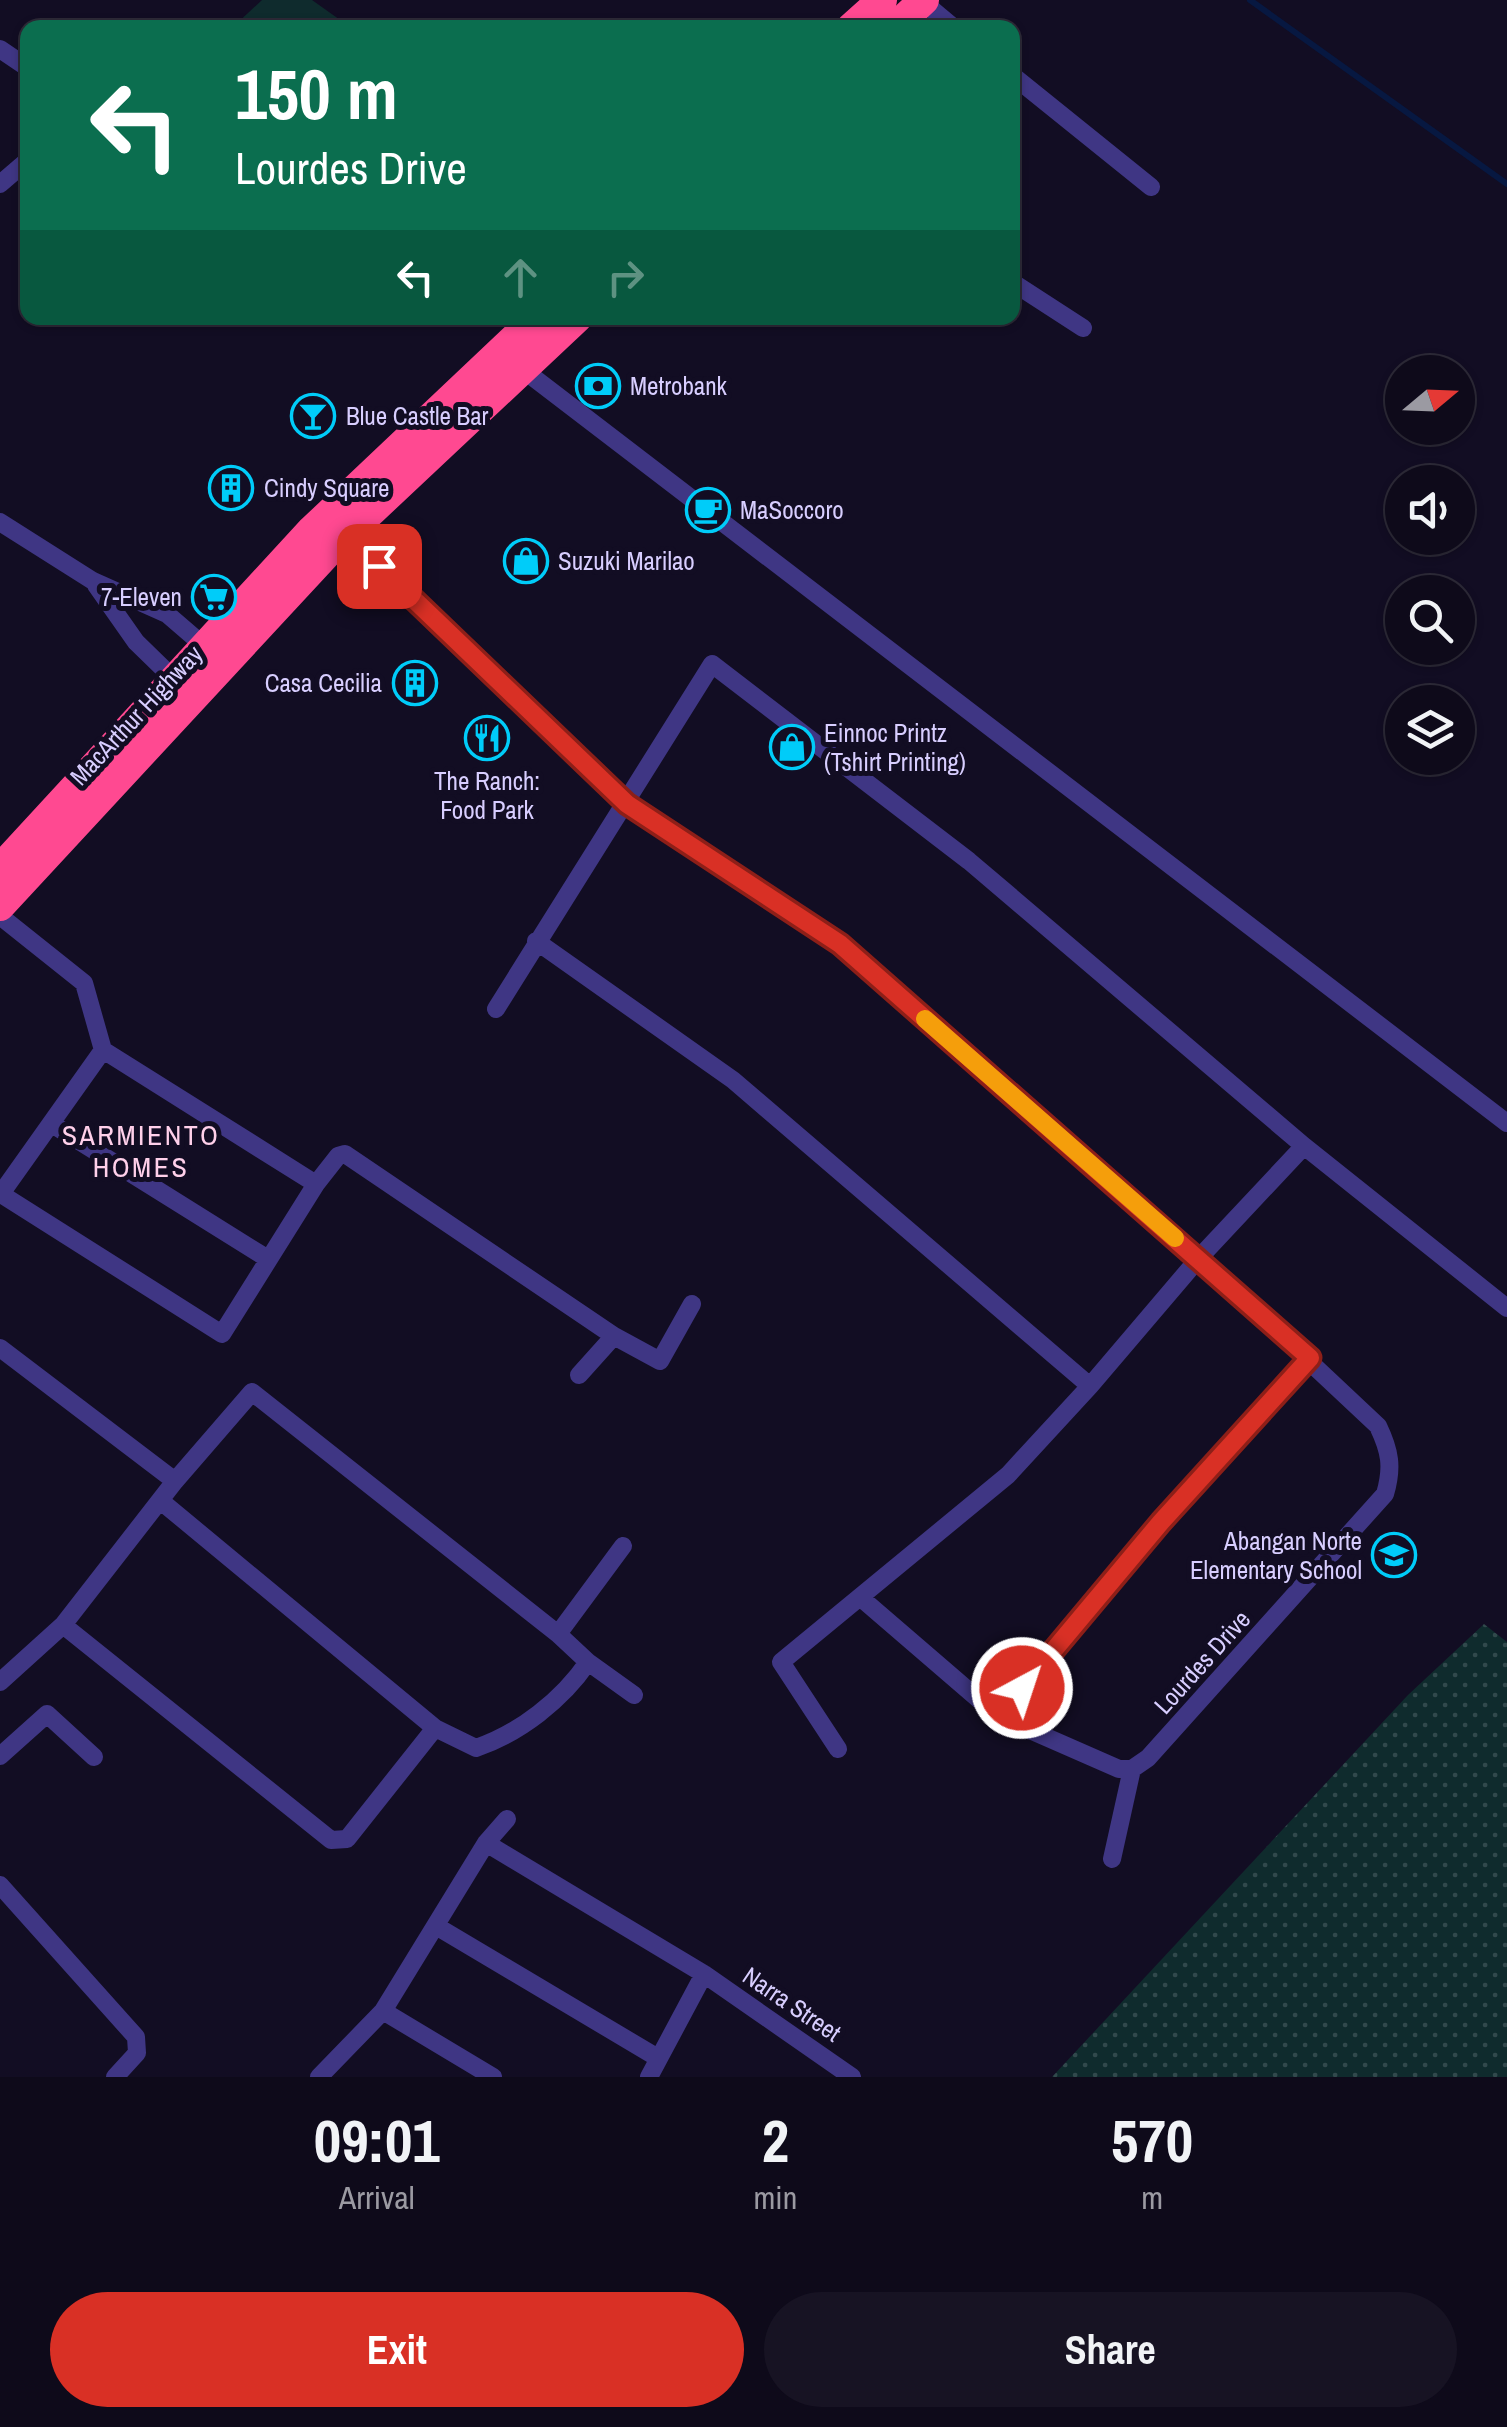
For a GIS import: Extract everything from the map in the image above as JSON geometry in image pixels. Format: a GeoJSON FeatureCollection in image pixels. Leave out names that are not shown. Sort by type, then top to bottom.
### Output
{"type":"FeatureCollection","features":[{"type":"Feature","properties":{"kind":"highway"},"geometry":{"type":"LineString","coordinates":[[861,20],[882,0]]}},
{"type":"Feature","properties":{"kind":"highway"},"geometry":{"type":"LineString","coordinates":[[903,20],[923,1]]}},
{"type":"Feature","properties":{"kind":"highway","name":"MacArthur Highway"},"geometry":{"type":"LineString","coordinates":[[0,869],[311,531],[529,325]]}},
{"type":"Feature","properties":{"kind":"highway","name":"MacArthur Highway"},"geometry":{"type":"LineString","coordinates":[[0,906],[346,534],[568,325]]}},
{"type":"Feature","properties":{"kind":"street"},"geometry":{"type":"LineString","coordinates":[[923,1],[945,20]]}},
{"type":"Feature","properties":{"kind":"street"},"geometry":{"type":"LineString","coordinates":[[1020,82],[1152,187]]}},
{"type":"Feature","properties":{"kind":"street"},"geometry":{"type":"LineString","coordinates":[[1020,287],[1083,328]]}},
{"type":"Feature","properties":{"kind":"street"},"geometry":{"type":"LineString","coordinates":[[521,368],[1507,1123]]}},
{"type":"Feature","properties":{"kind":"street"},"geometry":{"type":"LineString","coordinates":[[0,522],[93,581],[167,614],[203,646]]}},
{"type":"Feature","properties":{"kind":"street","name":"Lourdes Drive"},"geometry":{"type":"LineString","coordinates":[[346,534],[627,804],[840,944],[1199,1258],[1310,1358],[1378,1426],[1389,1448],[1392,1470],[1385,1494],[1148,1758],[1132,1769]]}},
{"type":"Feature","properties":{"kind":"street"},"geometry":{"type":"LineString","coordinates":[[93,581],[136,642],[174,679]]}},
{"type":"Feature","properties":{"kind":"street"},"geometry":{"type":"LineString","coordinates":[[496,1009],[712,664],[969,861],[1304,1146],[1507,1308]]}},
{"type":"Feature","properties":{"kind":"street"},"geometry":{"type":"LineString","coordinates":[[0,916],[84,983],[102,1050],[316,1184]]}},
{"type":"Feature","properties":{"kind":"street"},"geometry":{"type":"LineString","coordinates":[[536,942],[733,1080],[1090,1386]]}},
{"type":"Feature","properties":{"kind":"street"},"geometry":{"type":"LineString","coordinates":[[102,1050],[1,1194],[222,1334],[316,1184],[338,1156],[345,1154],[614,1336],[660,1362],[692,1304]]}},
{"type":"Feature","properties":{"kind":"street"},"geometry":{"type":"LineString","coordinates":[[52,1124],[268,1259]]}},
{"type":"Feature","properties":{"kind":"street"},"geometry":{"type":"LineString","coordinates":[[838,1749],[781,1662],[1008,1474],[1304,1146]]}},
{"type":"Feature","properties":{"kind":"street"},"geometry":{"type":"LineString","coordinates":[[579,1375],[614,1336]]}},
{"type":"Feature","properties":{"kind":"street"},"geometry":{"type":"LineString","coordinates":[[0,1348],[176,1481]]}},
{"type":"Feature","properties":{"kind":"street"},"geometry":{"type":"LineString","coordinates":[[998,1716],[1161,1522],[1310,1358]]}},
{"type":"Feature","properties":{"kind":"street"},"geometry":{"type":"LineString","coordinates":[[0,1682],[63,1625],[252,1392],[634,1695]]}},
{"type":"Feature","properties":{"kind":"street"},"geometry":{"type":"LineString","coordinates":[[162,1502],[435,1728],[476,1748],[500,1740],[554,1701],[588,1662]]}},
{"type":"Feature","properties":{"kind":"street"},"geometry":{"type":"LineString","coordinates":[[558,1634],[623,1546]]}},
{"type":"Feature","properties":{"kind":"street"},"geometry":{"type":"LineString","coordinates":[[861,1598],[998,1716],[1119,1769],[1132,1769],[1112,1859]]}},
{"type":"Feature","properties":{"kind":"street"},"geometry":{"type":"LineString","coordinates":[[63,1625],[336,1843],[347,1839],[435,1728]]}},
{"type":"Feature","properties":{"kind":"street"},"geometry":{"type":"LineString","coordinates":[[0,1756],[47,1714],[94,1757]]}},
{"type":"Feature","properties":{"kind":"street"},"geometry":{"type":"LineString","coordinates":[[319,2077],[383,2011],[486,1844],[507,1819]]}},
{"type":"Feature","properties":{"kind":"street","name":"Narra Street"},"geometry":{"type":"LineString","coordinates":[[486,1844],[704,1974],[852,2077]]}},
{"type":"Feature","properties":{"kind":"street"},"geometry":{"type":"LineString","coordinates":[[0,1885],[136,2037],[137,2053],[115,2077]]}},
{"type":"Feature","properties":{"kind":"street"},"geometry":{"type":"LineString","coordinates":[[436,1926],[658,2058]]}},
{"type":"Feature","properties":{"kind":"street"},"geometry":{"type":"LineString","coordinates":[[650,2077],[704,1974]]}},
{"type":"Feature","properties":{"kind":"street"},"geometry":{"type":"LineString","coordinates":[[383,2011],[492,2077]]}},
{"type":"Feature","properties":{"kind":"green space"},"geometry":{"type":"Polygon","coordinates":[[[262,0],[312,0],[340,20],[241,20],[262,0]]]}},
{"type":"Feature","properties":{"kind":"green space"},"geometry":{"type":"Polygon","coordinates":[[[1484,1624],[1507,1642],[1507,2077],[1052,2077],[1408,1695],[1484,1624]]]}},
{"type":"Feature","properties":{"kind":"waterway"},"geometry":{"type":"LineString","coordinates":[[1250,0],[1507,184]]}},
{"type":"Feature","properties":{"kind":"slow traffic"},"geometry":{"type":"LineString","coordinates":[[925,1019],[1175,1238]]}},
{"type":"Feature","properties":{"kind":"place","name":"Metrobank"},"geometry":{"type":"Point","coordinates":[598,386]}},
{"type":"Feature","properties":{"kind":"place","name":"Blue Castle Bar"},"geometry":{"type":"Point","coordinates":[313,416]}},
{"type":"Feature","properties":{"kind":"place","name":"Cindy Square"},"geometry":{"type":"Point","coordinates":[231,488]}},
{"type":"Feature","properties":{"kind":"place","name":"MaSoccoro"},"geometry":{"type":"Point","coordinates":[708,510]}},
{"type":"Feature","properties":{"kind":"place","name":"Suzuki Marilao"},"geometry":{"type":"Point","coordinates":[526,561]}},
{"type":"Feature","properties":{"kind":"place","name":"7-Eleven"},"geometry":{"type":"Point","coordinates":[214,597]}},
{"type":"Feature","properties":{"kind":"place","name":"Casa Cecilia"},"geometry":{"type":"Point","coordinates":[415,683]}},
{"type":"Feature","properties":{"kind":"place","name":"The Ranch: Food Park"},"geometry":{"type":"Point","coordinates":[487,738]}},
{"type":"Feature","properties":{"kind":"place","name":"Einnoc Printz (Tshirt Printing)"},"geometry":{"type":"Point","coordinates":[792,747]}},
{"type":"Feature","properties":{"kind":"place","name":"Abangan Norte Elementary School"},"geometry":{"type":"Point","coordinates":[1394,1555]}},
{"type":"Feature","properties":{"kind":"district","name":"SARMIENTO HOMES"},"geometry":{"type":"Point","coordinates":[141,1151]}},
{"type":"Feature","properties":{"kind":"route"},"geometry":{"type":"LineString","coordinates":[[379,566],[627,804],[840,944],[1310,1358],[1161,1522],[1022,1688]]}}]}
